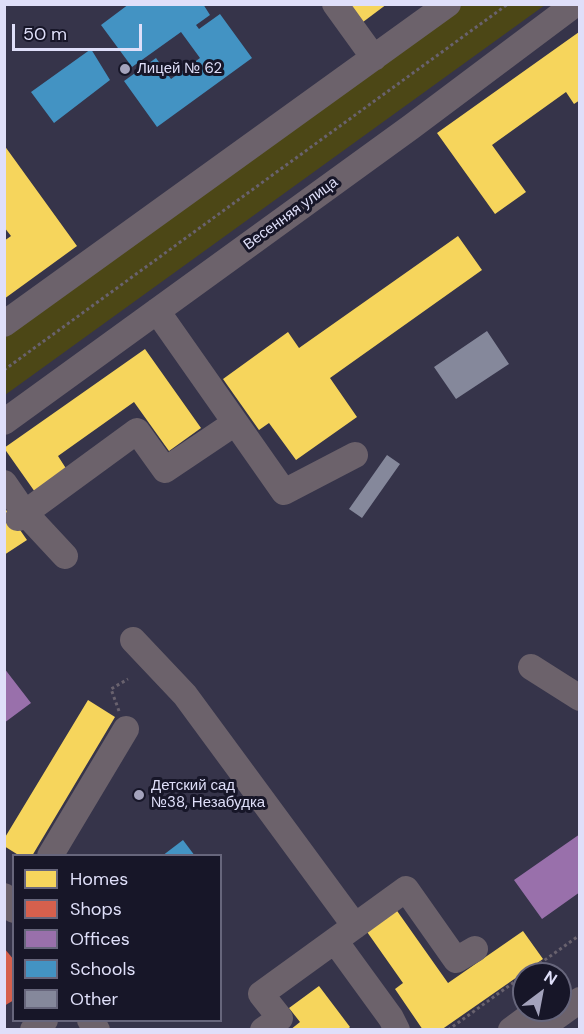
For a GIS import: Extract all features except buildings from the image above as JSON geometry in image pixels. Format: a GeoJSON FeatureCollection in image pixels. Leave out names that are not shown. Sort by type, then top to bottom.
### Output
{"type":"FeatureCollection","features":[{"type":"Feature","properties":{"kind":"street"},"geometry":{"type":"LineString","coordinates":[[335,4],[374,58]]}},
{"type":"Feature","properties":{"kind":"street"},"geometry":{"type":"LineString","coordinates":[[4,324],[448,4]]}},
{"type":"Feature","properties":{"kind":"street","name":"Весенняя улица"},"geometry":{"type":"LineString","coordinates":[[4,422],[411,127],[575,4]]}},
{"type":"Feature","properties":{"kind":"street"},"geometry":{"type":"LineString","coordinates":[[157,311],[284,492],[355,455]]}},
{"type":"Feature","properties":{"kind":"street"},"geometry":{"type":"LineString","coordinates":[[21,515],[137,431],[165,470],[235,423]]}},
{"type":"Feature","properties":{"kind":"street"},"geometry":{"type":"LineString","coordinates":[[4,483],[21,515],[65,556]]}},
{"type":"Feature","properties":{"kind":"street"},"geometry":{"type":"LineString","coordinates":[[134,640],[185,695],[345,933],[397,1029]]}},
{"type":"Feature","properties":{"kind":"street"},"geometry":{"type":"LineString","coordinates":[[531,667],[579,698]]}},
{"type":"Feature","properties":{"kind":"street"},"geometry":{"type":"LineString","coordinates":[[51,854],[126,729]]}},
{"type":"Feature","properties":{"kind":"street"},"geometry":{"type":"LineString","coordinates":[[263,1029],[280,1018],[261,994],[406,889],[456,960],[475,949]]}},
{"type":"Feature","properties":{"kind":"street"},"geometry":{"type":"LineString","coordinates":[[538,1029],[579,1000]]}},
{"type":"Feature","properties":{"kind":"path"},"geometry":{"type":"LineString","coordinates":[[4,370],[508,4]]}},
{"type":"Feature","properties":{"kind":"path"},"geometry":{"type":"LineString","coordinates":[[126,729],[111,690],[128,679]]}},
{"type":"Feature","properties":{"kind":"path"},"geometry":{"type":"LineString","coordinates":[[541,962],[579,935]]}},
{"type":"Feature","properties":{"kind":"path"},"geometry":{"type":"LineString","coordinates":[[448,1029],[512,983]]}},
{"type":"Feature","properties":{"kind":"shaded area"},"geometry":{"type":"Polygon","coordinates":[[[462,5],[545,5],[5,395],[4,336],[462,5]]]}},
{"type":"Feature","properties":{"kind":"place","name":"Лицей № 62"},"geometry":{"type":"Point","coordinates":[125,69]}},
{"type":"Feature","properties":{"kind":"place","name":"Детский сад №38, Незабудка"},"geometry":{"type":"Point","coordinates":[139,795]}}]}
